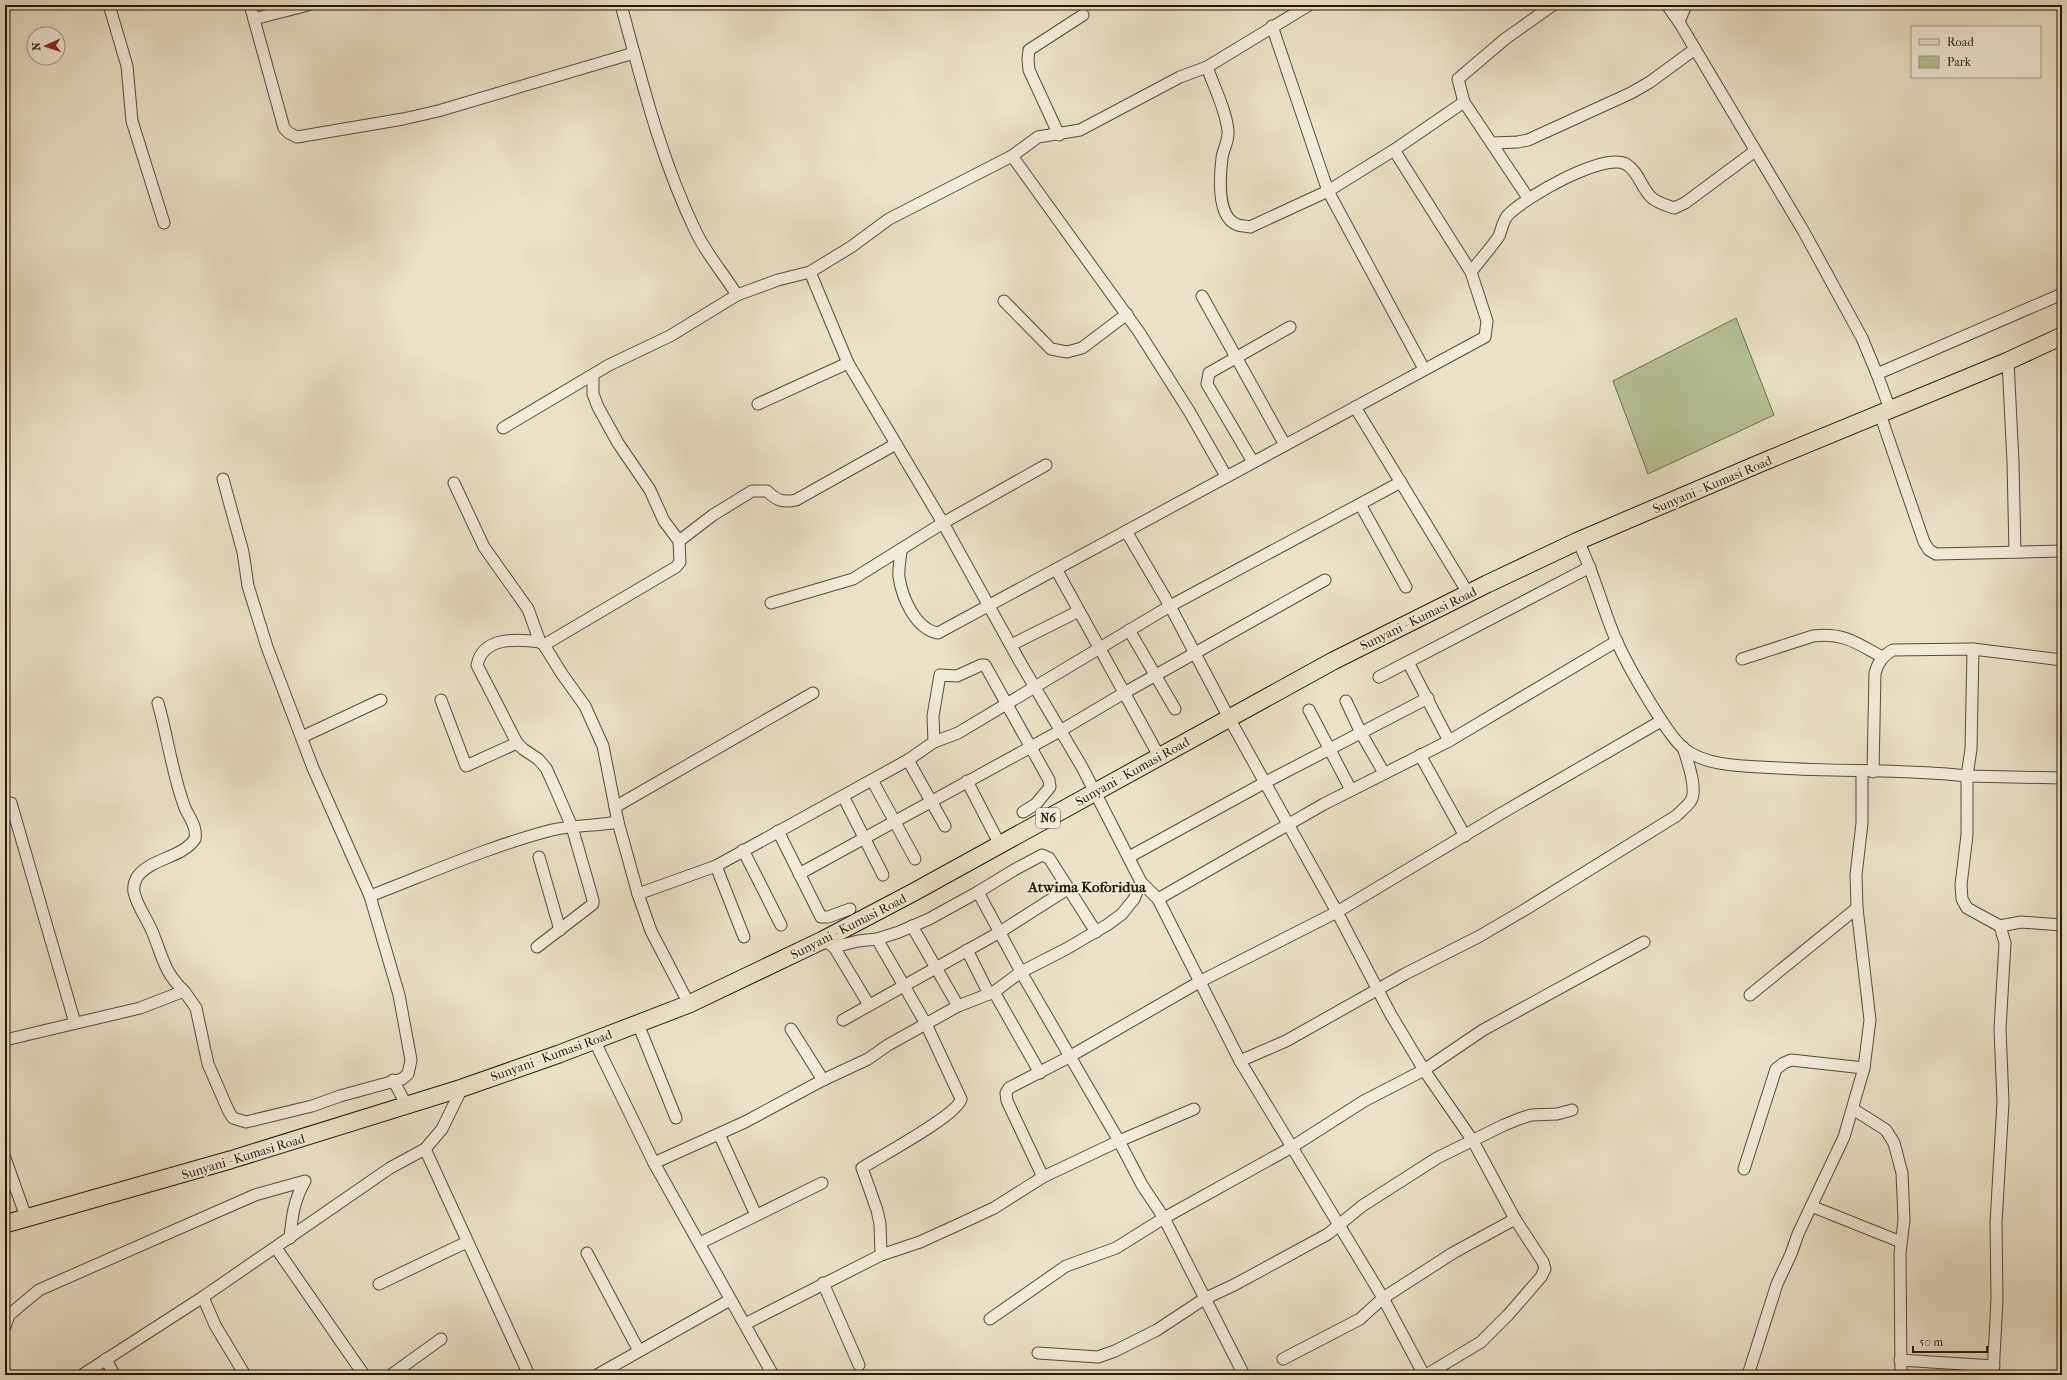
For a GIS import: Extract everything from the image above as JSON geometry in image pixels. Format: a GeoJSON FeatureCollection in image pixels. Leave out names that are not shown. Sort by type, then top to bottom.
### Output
{"type":"FeatureCollection","features":[{"type":"Feature","properties":{"kind":"main road","name":"Sunyani - Kumasi Road"},"geometry":{"type":"LineString","coordinates":[[5,1224],[230,1160],[406,1104],[462,1088],[689,1004],[828,943],[1096,790],[1343,655],[1468,593],[1578,541],[1885,411],[2008,361],[2062,336]]}},
{"type":"Feature","properties":{"kind":"street"},"geometry":{"type":"LineString","coordinates":[[109,5],[126,66],[132,121],[164,223]]}},
{"type":"Feature","properties":{"kind":"street"},"geometry":{"type":"LineString","coordinates":[[250,5],[284,128],[289,133],[297,137],[396,120],[438,111],[634,53]]}},
{"type":"Feature","properties":{"kind":"street"},"geometry":{"type":"LineString","coordinates":[[254,19],[308,5]]}},
{"type":"Feature","properties":{"kind":"street"},"geometry":{"type":"LineString","coordinates":[[621,5],[661,148],[673,183],[706,250],[738,296]]}},
{"type":"Feature","properties":{"kind":"street"},"geometry":{"type":"LineString","coordinates":[[503,428],[609,366],[670,336],[738,296],[778,280],[810,272],[851,247],[889,219],[1012,156],[1038,137],[1059,135],[1080,130],[1180,76],[1207,67],[1272,26],[1309,5]]}},
{"type":"Feature","properties":{"kind":"street"},"geometry":{"type":"LineString","coordinates":[[1528,198],[1493,143],[1464,102],[1458,82],[1459,76],[1505,39],[1553,5]]}},
{"type":"Feature","properties":{"kind":"street"},"geometry":{"type":"LineString","coordinates":[[1667,5],[1680,22],[1804,232],[1858,332],[1877,374],[1885,411],[1924,542],[1928,550],[1936,554],[2062,551]]}},
{"type":"Feature","properties":{"kind":"street"},"geometry":{"type":"LineString","coordinates":[[1680,22],[1686,5]]}},
{"type":"Feature","properties":{"kind":"street"},"geometry":{"type":"LineString","coordinates":[[1059,135],[1029,70],[1029,50],[1083,15]]}},
{"type":"Feature","properties":{"kind":"street"},"geometry":{"type":"LineString","coordinates":[[1272,26],[1328,191],[1424,369]]}},
{"type":"Feature","properties":{"kind":"street"},"geometry":{"type":"LineString","coordinates":[[1493,143],[1528,140],[1631,93],[1650,82],[1695,49]]}},
{"type":"Feature","properties":{"kind":"street"},"geometry":{"type":"LineString","coordinates":[[1207,67],[1226,122],[1227,141],[1222,157],[1220,194],[1223,208],[1229,219],[1237,225],[1250,227],[1328,191],[1394,150],[1464,102]]}},
{"type":"Feature","properties":{"kind":"street"},"geometry":{"type":"LineString","coordinates":[[901,549],[899,576],[908,605],[919,622],[932,632],[938,633],[989,604],[1485,337],[1487,321],[1471,272],[1394,150]]}},
{"type":"Feature","properties":{"kind":"street"},"geometry":{"type":"LineString","coordinates":[[1471,272],[1498,237],[1507,215],[1528,198],[1572,175],[1607,163],[1618,162],[1626,164],[1633,170],[1651,197],[1658,202],[1674,208],[1685,203],[1755,151]]}},
{"type":"Feature","properties":{"kind":"street"},"geometry":{"type":"LineString","coordinates":[[1012,156],[1127,314],[1189,411],[1226,476]]}},
{"type":"Feature","properties":{"kind":"street"},"geometry":{"type":"LineString","coordinates":[[810,272],[848,363],[944,523],[1035,688],[1096,790],[1141,882],[1158,899],[1201,981],[1240,1061],[1383,1298],[1425,1375],[1481,1342],[1508,1315],[1541,1277],[1545,1269],[1543,1262],[1515,1219],[1473,1141],[1424,1070],[1391,1015],[1379,989],[1229,718],[1170,606],[1126,531]]}},
{"type":"Feature","properties":{"kind":"street"},"geometry":{"type":"LineString","coordinates":[[1877,374],[2062,294]]}},
{"type":"Feature","properties":{"kind":"street"},"geometry":{"type":"LineString","coordinates":[[1202,296],[1285,445]]}},
{"type":"Feature","properties":{"kind":"street"},"geometry":{"type":"LineString","coordinates":[[1004,300],[1051,349],[1067,352],[1082,348],[1127,314]]}},
{"type":"Feature","properties":{"kind":"street"},"geometry":{"type":"LineString","coordinates":[[1253,462],[1207,384],[1209,373],[1237,359],[1290,327]]}},
{"type":"Feature","properties":{"kind":"street"},"geometry":{"type":"LineString","coordinates":[[2008,361],[2013,462],[2015,552]]}},
{"type":"Feature","properties":{"kind":"street"},"geometry":{"type":"LineString","coordinates":[[758,404],[848,363]]}},
{"type":"Feature","properties":{"kind":"street"},"geometry":{"type":"LineString","coordinates":[[537,947],[593,904],[593,900],[572,828],[546,768],[538,759],[523,750],[517,743],[477,665],[478,659],[491,644],[502,641],[515,639],[542,643],[676,567],[680,562],[681,555],[679,541],[664,521],[650,490],[618,443],[598,407],[593,394],[593,375]]}},
{"type":"Feature","properties":{"kind":"street"},"geometry":{"type":"LineString","coordinates":[[1354,407],[1468,593]]}},
{"type":"Feature","properties":{"kind":"street"},"geometry":{"type":"LineString","coordinates":[[679,541],[713,515],[752,491],[767,491],[776,500],[787,502],[796,500],[896,444]]}},
{"type":"Feature","properties":{"kind":"street"},"geometry":{"type":"LineString","coordinates":[[771,603],[853,578],[944,523],[1046,465]]}},
{"type":"Feature","properties":{"kind":"street"},"geometry":{"type":"LineString","coordinates":[[158,703],[179,789],[196,832],[195,839],[184,850],[141,874],[136,880],[134,891],[154,936],[162,961],[178,986],[184,991],[196,1008],[208,1064],[233,1118],[246,1122],[262,1119],[394,1080],[402,1079],[408,1074],[411,1060],[399,995],[370,896],[314,768],[267,647],[248,586],[242,552],[223,479]]}},
{"type":"Feature","properties":{"kind":"street"},"geometry":{"type":"LineString","coordinates":[[638,894],[716,866],[908,760],[934,742],[958,733],[1170,606],[1401,482]]}},
{"type":"Feature","properties":{"kind":"street"},"geometry":{"type":"LineString","coordinates":[[454,483],[484,547],[528,609],[542,643],[585,706],[594,722],[604,746],[618,822],[638,894],[651,931],[689,1004]]}},
{"type":"Feature","properties":{"kind":"street"},"geometry":{"type":"LineString","coordinates":[[1360,504],[1406,587]]}},
{"type":"Feature","properties":{"kind":"street"},"geometry":{"type":"LineString","coordinates":[[1578,541],[1590,566],[1593,578],[1617,641],[1641,687],[1661,721],[1683,747],[1705,759],[1719,763],[1777,768],[1868,772],[1919,772],[1967,776],[2062,778]]}},
{"type":"Feature","properties":{"kind":"street"},"geometry":{"type":"LineString","coordinates":[[1378,677],[1590,566]]}},
{"type":"Feature","properties":{"kind":"street"},"geometry":{"type":"LineString","coordinates":[[1056,569],[1159,756]]}},
{"type":"Feature","properties":{"kind":"street"},"geometry":{"type":"LineString","coordinates":[[799,874],[1060,731],[1124,693],[1325,580]]}},
{"type":"Feature","properties":{"kind":"street"},"geometry":{"type":"LineString","coordinates":[[1011,645],[1079,611]]}},
{"type":"Feature","properties":{"kind":"street"},"geometry":{"type":"LineString","coordinates":[[1129,630],[1175,709]]}},
{"type":"Feature","properties":{"kind":"street"},"geometry":{"type":"LineString","coordinates":[[1742,659],[1812,636],[1824,634],[1846,638],[1882,658]]}},
{"type":"Feature","properties":{"kind":"street"},"geometry":{"type":"LineString","coordinates":[[1158,899],[1351,790],[1449,741],[1617,641]]}},
{"type":"Feature","properties":{"kind":"street"},"geometry":{"type":"LineString","coordinates":[[1973,649],[1971,749],[1967,776],[1967,835],[1961,885],[1962,899],[1967,908],[2000,926],[2021,922],[2062,925]]}},
{"type":"Feature","properties":{"kind":"street"},"geometry":{"type":"LineString","coordinates":[[1748,1375],[1777,1284],[1811,1206],[1844,1137],[1864,1068],[1870,1024],[1857,908],[1856,875],[1868,772],[1875,673],[1878,664],[1882,658],[1893,650],[1973,649],[2062,660]]}},
{"type":"Feature","properties":{"kind":"street"},"geometry":{"type":"LineString","coordinates":[[1408,662],[1449,741]]}},
{"type":"Feature","properties":{"kind":"street"},"geometry":{"type":"LineString","coordinates":[[934,742],[933,716],[941,674],[957,676],[981,665],[985,665],[1049,780],[1050,787],[1036,804],[1023,812]]}},
{"type":"Feature","properties":{"kind":"street"},"geometry":{"type":"LineString","coordinates":[[615,807],[813,693]]}},
{"type":"Feature","properties":{"kind":"street"},"geometry":{"type":"LineString","coordinates":[[1129,857],[1264,782],[1428,698]]}},
{"type":"Feature","properties":{"kind":"street"},"geometry":{"type":"LineString","coordinates":[[302,737],[381,700]]}},
{"type":"Feature","properties":{"kind":"street"},"geometry":{"type":"LineString","coordinates":[[441,700],[466,766],[517,743]]}},
{"type":"Feature","properties":{"kind":"street"},"geometry":{"type":"LineString","coordinates":[[1346,701],[1361,732],[1384,773]]}},
{"type":"Feature","properties":{"kind":"street"},"geometry":{"type":"LineString","coordinates":[[1309,710],[1351,790]]}},
{"type":"Feature","properties":{"kind":"street"},"geometry":{"type":"LineString","coordinates":[[1043,1177],[1009,1108],[1006,1094],[1009,1088],[1069,1057],[1201,981],[1337,912],[1502,813],[1661,721]]}},
{"type":"Feature","properties":{"kind":"street"},"geometry":{"type":"LineString","coordinates":[[1240,1061],[1286,1041],[1526,909],[1676,816],[1691,802],[1693,794],[1693,785],[1683,747]]}},
{"type":"Feature","properties":{"kind":"street"},"geometry":{"type":"LineString","coordinates":[[1420,755],[1465,836]]}},
{"type":"Feature","properties":{"kind":"street"},"geometry":{"type":"LineString","coordinates":[[908,760],[945,826]]}},
{"type":"Feature","properties":{"kind":"street"},"geometry":{"type":"LineString","coordinates":[[872,780],[915,859]]}},
{"type":"Feature","properties":{"kind":"street"},"geometry":{"type":"LineString","coordinates":[[967,782],[1000,845]]}},
{"type":"Feature","properties":{"kind":"street"},"geometry":{"type":"LineString","coordinates":[[842,796],[883,875]]}},
{"type":"Feature","properties":{"kind":"street"},"geometry":{"type":"LineString","coordinates":[[11,803],[75,1024]]}},
{"type":"Feature","properties":{"kind":"street"},"geometry":{"type":"LineString","coordinates":[[370,896],[494,849],[542,833],[618,822]]}},
{"type":"Feature","properties":{"kind":"street"},"geometry":{"type":"LineString","coordinates":[[778,831],[821,916],[828,917],[850,909]]}},
{"type":"Feature","properties":{"kind":"street"},"geometry":{"type":"LineString","coordinates":[[743,850],[781,925]]}},
{"type":"Feature","properties":{"kind":"street"},"geometry":{"type":"LineString","coordinates":[[828,943],[877,939],[912,926],[978,892],[1042,855],[1049,858],[1096,932]]}},
{"type":"Feature","properties":{"kind":"street"},"geometry":{"type":"LineString","coordinates":[[539,857],[560,930]]}},
{"type":"Feature","properties":{"kind":"street"},"geometry":{"type":"LineString","coordinates":[[716,866],[744,937]]}},
{"type":"Feature","properties":{"kind":"street"},"geometry":{"type":"LineString","coordinates":[[654,1163],[719,1134],[823,1080],[868,1059],[888,1045],[958,1006],[991,993],[1021,972],[1096,932],[1122,914],[1134,899],[1141,882]]}},
{"type":"Feature","properties":{"kind":"street"},"geometry":{"type":"LineString","coordinates":[[843,1020],[1000,932],[1069,888]]}},
{"type":"Feature","properties":{"kind":"street"},"geometry":{"type":"LineString","coordinates":[[978,892],[1021,972],[1119,1141],[1142,1185],[1164,1218],[1244,1375]]}},
{"type":"Feature","properties":{"kind":"street"},"geometry":{"type":"LineString","coordinates":[[1750,995],[1857,908]]}},
{"type":"Feature","properties":{"kind":"street"},"geometry":{"type":"LineString","coordinates":[[912,926],[958,1006]]}},
{"type":"Feature","properties":{"kind":"street"},"geometry":{"type":"LineString","coordinates":[[1900,1360],[1993,1370],[1997,1299],[1996,1224],[2003,1102],[2000,1029],[2005,943],[2000,926]]}},
{"type":"Feature","properties":{"kind":"street"},"geometry":{"type":"LineString","coordinates":[[877,939],[926,1024],[961,1099],[960,1102],[941,1120],[862,1168],[878,1210],[881,1254]]}},
{"type":"Feature","properties":{"kind":"street"},"geometry":{"type":"LineString","coordinates":[[990,1319],[1066,1266],[1116,1248],[1164,1218],[1292,1147],[1364,1101],[1424,1070],[1483,1030],[1644,942]]}},
{"type":"Feature","properties":{"kind":"street"},"geometry":{"type":"LineString","coordinates":[[828,943],[870,1005]]}},
{"type":"Feature","properties":{"kind":"street"},"geometry":{"type":"LineString","coordinates":[[967,950],[991,993],[1040,1073]]}},
{"type":"Feature","properties":{"kind":"street"},"geometry":{"type":"LineString","coordinates":[[5,1040],[140,1008],[184,991]]}},
{"type":"Feature","properties":{"kind":"street"},"geometry":{"type":"LineString","coordinates":[[638,1024],[676,1118]]}},
{"type":"Feature","properties":{"kind":"street"},"geometry":{"type":"LineString","coordinates":[[791,1029],[823,1080]]}},
{"type":"Feature","properties":{"kind":"street"},"geometry":{"type":"LineString","coordinates":[[594,1040],[654,1163],[700,1242],[730,1300],[773,1375]]}},
{"type":"Feature","properties":{"kind":"street"},"geometry":{"type":"LineString","coordinates":[[1744,1169],[1776,1070],[1784,1063],[1791,1060],[1864,1068]]}},
{"type":"Feature","properties":{"kind":"street"},"geometry":{"type":"LineString","coordinates":[[394,1080],[406,1104]]}},
{"type":"Feature","properties":{"kind":"street"},"geometry":{"type":"LineString","coordinates":[[82,1375],[276,1248],[390,1168],[425,1149],[442,1129],[462,1088]]}},
{"type":"Feature","properties":{"kind":"street"},"geometry":{"type":"LineString","coordinates":[[745,1324],[881,1254],[920,1242],[966,1221],[994,1208],[1043,1177],[1119,1141],[1194,1109]]}},
{"type":"Feature","properties":{"kind":"street"},"geometry":{"type":"LineString","coordinates":[[1853,1109],[1886,1130],[1894,1143],[1902,1173],[1904,1220],[1901,1242],[1900,1375]]}},
{"type":"Feature","properties":{"kind":"street"},"geometry":{"type":"LineString","coordinates":[[1038,1353],[1098,1357],[1136,1341],[1204,1299],[1315,1241],[1339,1226],[1362,1206],[1406,1176],[1437,1158],[1519,1119],[1531,1115],[1557,1114],[1572,1110]]}},
{"type":"Feature","properties":{"kind":"street"},"geometry":{"type":"LineString","coordinates":[[719,1134],[756,1215]]}},
{"type":"Feature","properties":{"kind":"street"},"geometry":{"type":"LineString","coordinates":[[425,1149],[529,1375]]}},
{"type":"Feature","properties":{"kind":"street"},"geometry":{"type":"LineString","coordinates":[[5,1158],[26,1217]]}},
{"type":"Feature","properties":{"kind":"street"},"geometry":{"type":"LineString","coordinates":[[5,1327],[8,1315],[39,1290],[255,1195],[305,1181],[296,1195],[292,1210],[290,1238]]}},
{"type":"Feature","properties":{"kind":"street"},"geometry":{"type":"LineString","coordinates":[[700,1242],[822,1183]]}},
{"type":"Feature","properties":{"kind":"street"},"geometry":{"type":"LineString","coordinates":[[1811,1206],[1901,1242]]}},
{"type":"Feature","properties":{"kind":"street"},"geometry":{"type":"LineString","coordinates":[[1283,1359],[1360,1319],[1383,1298],[1453,1253],[1515,1219]]}},
{"type":"Feature","properties":{"kind":"street"},"geometry":{"type":"LineString","coordinates":[[379,1284],[467,1242]]}},
{"type":"Feature","properties":{"kind":"street"},"geometry":{"type":"LineString","coordinates":[[276,1248],[364,1375]]}},
{"type":"Feature","properties":{"kind":"street"},"geometry":{"type":"LineString","coordinates":[[587,1253],[639,1352]]}},
{"type":"Feature","properties":{"kind":"street"},"geometry":{"type":"LineString","coordinates":[[823,1283],[859,1365]]}},
{"type":"Feature","properties":{"kind":"street"},"geometry":{"type":"LineString","coordinates":[[203,1297],[215,1325],[245,1375]]}},
{"type":"Feature","properties":{"kind":"street"},"geometry":{"type":"LineString","coordinates":[[597,1375],[730,1300]]}},
{"type":"Feature","properties":{"kind":"street"},"geometry":{"type":"LineString","coordinates":[[391,1375],[441,1339]]}},
{"type":"Feature","properties":{"kind":"street"},"geometry":{"type":"LineString","coordinates":[[106,1359],[114,1375]]}},
{"type":"Feature","properties":{"kind":"green space"},"geometry":{"type":"Polygon","coordinates":[[[1736,318],[1774,415],[1648,474],[1613,381],[1736,318]]]}},
{"type":"Feature","properties":{"kind":"district","name":"Atwima Koforidua"},"geometry":{"type":"Point","coordinates":[1087,887]}}]}
